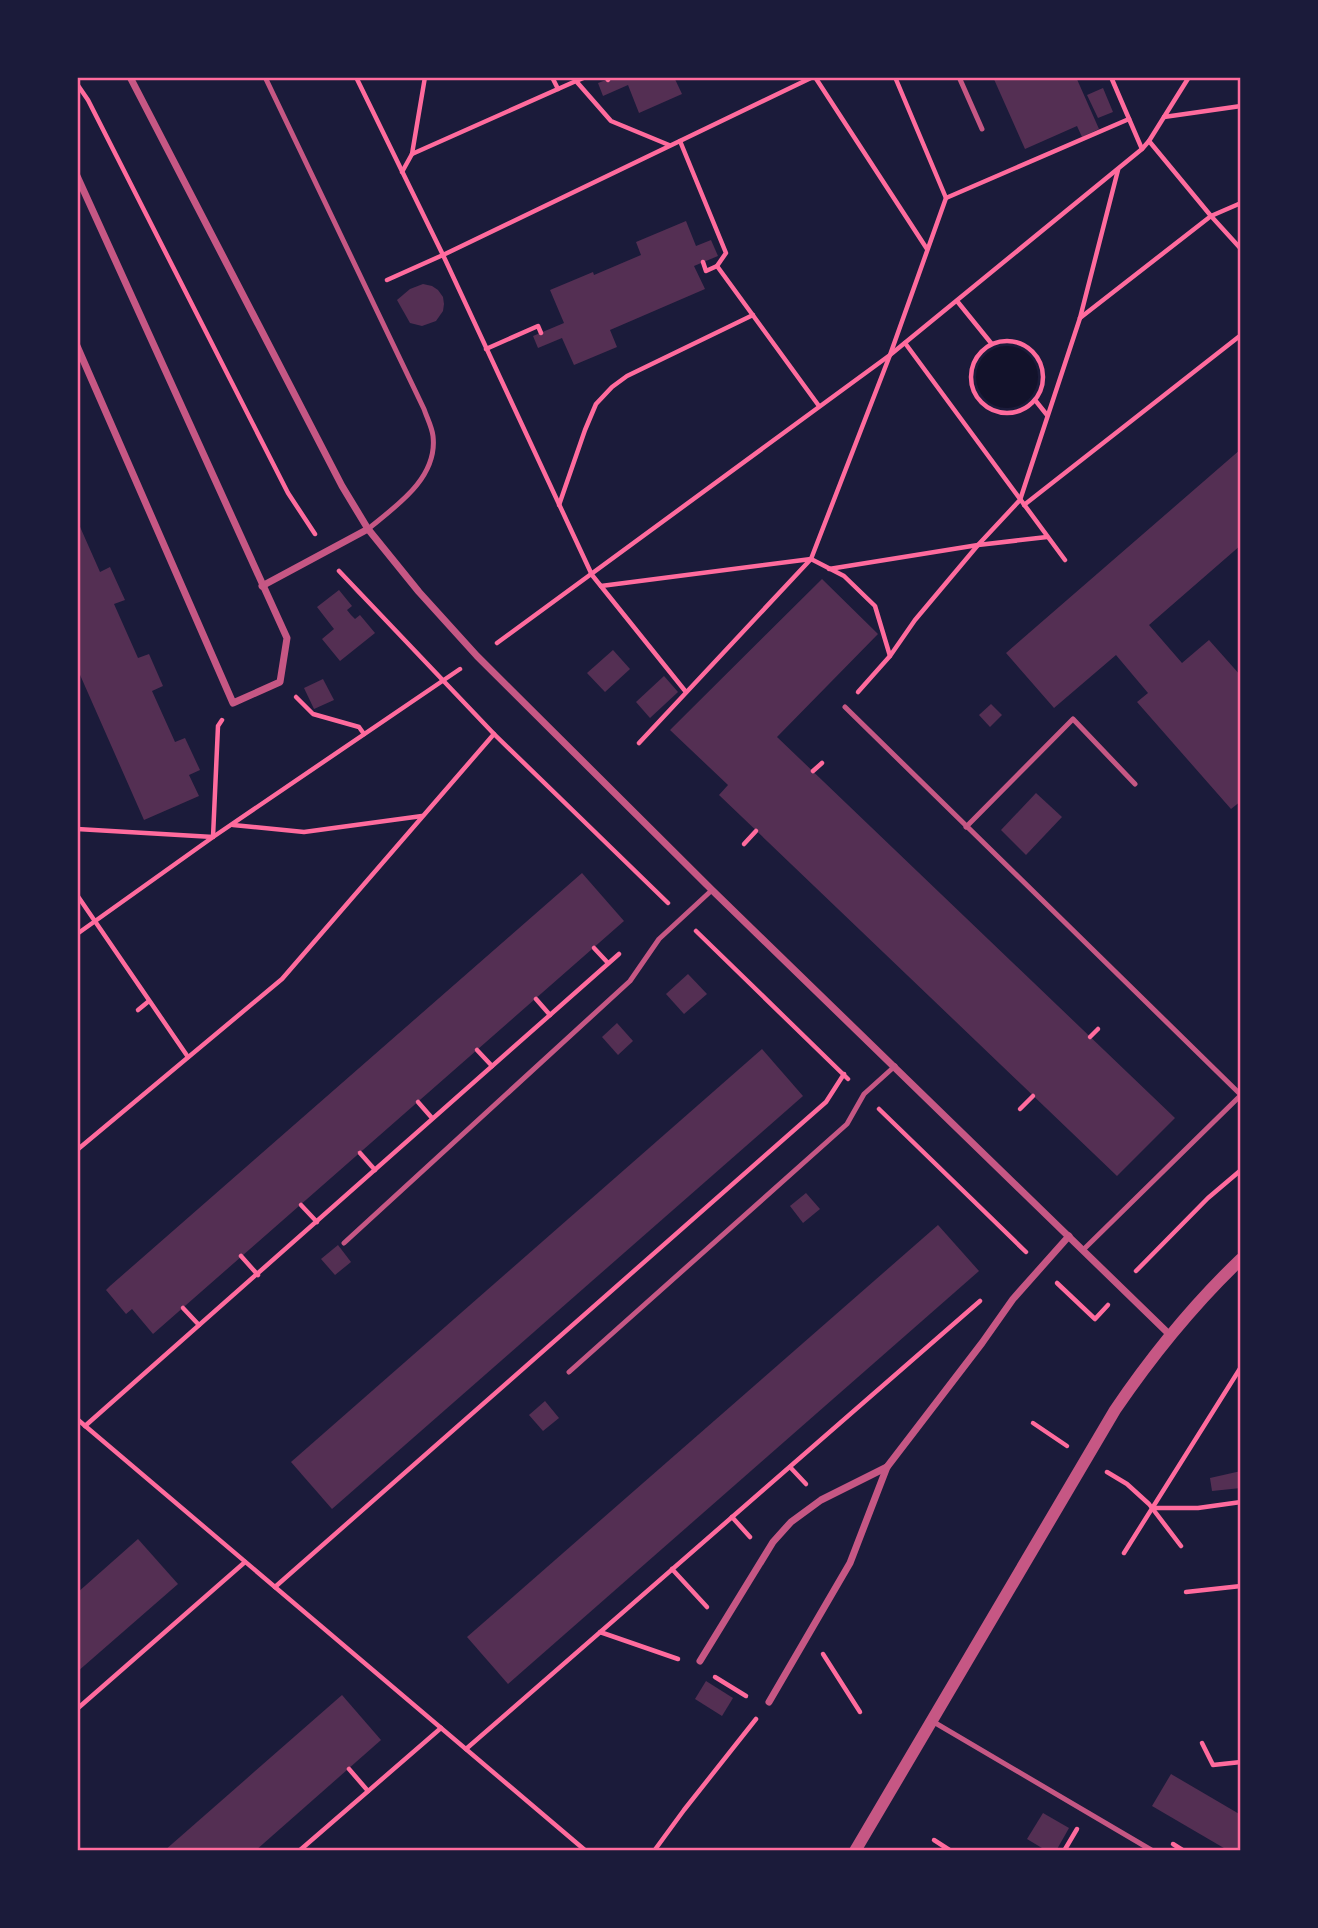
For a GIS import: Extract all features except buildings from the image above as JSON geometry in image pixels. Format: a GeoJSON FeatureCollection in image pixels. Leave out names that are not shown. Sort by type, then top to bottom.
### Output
{"type":"FeatureCollection","features":[{"type":"Feature","properties":{"kind":"street"},"geometry":{"type":"LineString","coordinates":[[130,77],[316,438],[368,530],[419,592],[477,656],[712,890],[1170,1335]]}},
{"type":"Feature","properties":{"kind":"street"},"geometry":{"type":"LineString","coordinates":[[77,176],[287,638],[280,682],[233,703],[77,346]]}},
{"type":"Feature","properties":{"kind":"street"},"geometry":{"type":"LineString","coordinates":[[262,586],[368,530]]}},
{"type":"Feature","properties":{"kind":"street"},"geometry":{"type":"LineString","coordinates":[[767,1705],[850,1563],[887,1467],[1013,1299],[1069,1236]]}},
{"type":"Feature","properties":{"kind":"street"},"geometry":{"type":"LineString","coordinates":[[855,1851],[1115,1410],[1146,1364],[1170,1335],[1207,1292],[1241,1259]]}},
{"type":"Feature","properties":{"kind":"street"},"geometry":{"type":"LineString","coordinates":[[698,1663],[774,1542],[791,1522],[821,1500],[887,1467]]}},
{"type":"Feature","properties":{"kind":"lane"},"geometry":{"type":"LineString","coordinates":[[265,77],[424,409],[433,436],[430,462],[420,480],[408,495],[368,530]]}},
{"type":"Feature","properties":{"kind":"lane"},"geometry":{"type":"LineString","coordinates":[[959,77],[982,130]]}},
{"type":"Feature","properties":{"kind":"lane"},"geometry":{"type":"LineString","coordinates":[[845,707],[1241,1095],[1083,1250]]}},
{"type":"Feature","properties":{"kind":"lane"},"geometry":{"type":"LineString","coordinates":[[966,827],[1073,719],[1135,784]]}},
{"type":"Feature","properties":{"kind":"lane"},"geometry":{"type":"LineString","coordinates":[[344,1242],[630,981],[659,939],[712,890]]}},
{"type":"Feature","properties":{"kind":"lane"},"geometry":{"type":"LineString","coordinates":[[569,1372],[847,1124],[864,1094],[895,1066]]}},
{"type":"Feature","properties":{"kind":"lane"},"geometry":{"type":"LineString","coordinates":[[932,1721],[1153,1851]]}},
{"type":"Feature","properties":{"kind":"path"},"geometry":{"type":"LineString","coordinates":[[356,77],[443,255],[592,575],[686,692]]}},
{"type":"Feature","properties":{"kind":"path"},"geometry":{"type":"LineString","coordinates":[[402,172],[412,154],[425,77]]}},
{"type":"Feature","properties":{"kind":"path"},"geometry":{"type":"LineString","coordinates":[[552,77],[558,89]]}},
{"type":"Feature","properties":{"kind":"path"},"geometry":{"type":"LineString","coordinates":[[412,154],[586,77]]}},
{"type":"Feature","properties":{"kind":"path"},"geometry":{"type":"LineString","coordinates":[[367,289],[814,77],[928,249]]}},
{"type":"Feature","properties":{"kind":"path"},"geometry":{"type":"LineString","coordinates":[[639,743],[811,559],[890,355],[946,198],[895,77]]}},
{"type":"Feature","properties":{"kind":"path"},"geometry":{"type":"LineString","coordinates":[[1111,77],[1142,149]]}},
{"type":"Feature","properties":{"kind":"path"},"geometry":{"type":"LineString","coordinates":[[493,645],[890,355],[957,301],[1142,149],[1189,77]]}},
{"type":"Feature","properties":{"kind":"path"},"geometry":{"type":"LineString","coordinates":[[576,81],[611,121],[670,146]]}},
{"type":"Feature","properties":{"kind":"path"},"geometry":{"type":"LineString","coordinates":[[77,84],[88,100],[288,493],[340,573],[494,734],[1095,1319],[1109,1303]]}},
{"type":"Feature","properties":{"kind":"path"},"geometry":{"type":"LineString","coordinates":[[1163,117],[1241,106]]}},
{"type":"Feature","properties":{"kind":"path"},"geometry":{"type":"LineString","coordinates":[[946,198],[1129,119]]}},
{"type":"Feature","properties":{"kind":"path"},"geometry":{"type":"LineString","coordinates":[[680,141],[726,253],[717,266],[706,271],[703,262]]}},
{"type":"Feature","properties":{"kind":"path"},"geometry":{"type":"LineString","coordinates":[[1149,141],[1241,249]]}},
{"type":"Feature","properties":{"kind":"path"},"geometry":{"type":"LineString","coordinates":[[1022,502],[1080,318],[1118,168]]}},
{"type":"Feature","properties":{"kind":"path"},"geometry":{"type":"LineString","coordinates":[[1080,318],[1211,216],[1241,203]]}},
{"type":"Feature","properties":{"kind":"path"},"geometry":{"type":"LineString","coordinates":[[717,266],[819,406]]}},
{"type":"Feature","properties":{"kind":"path"},"geometry":{"type":"LineString","coordinates":[[957,301],[991,344]]}},
{"type":"Feature","properties":{"kind":"path"},"geometry":{"type":"LineString","coordinates":[[559,505],[596,404],[612,387],[626,376],[753,315]]}},
{"type":"Feature","properties":{"kind":"path"},"geometry":{"type":"LineString","coordinates":[[486,349],[538,326],[541,333]]}},
{"type":"Feature","properties":{"kind":"path"},"geometry":{"type":"LineString","coordinates":[[845,707],[890,656],[915,620],[978,545],[1022,502],[1241,335]]}},
{"type":"Feature","properties":{"kind":"path"},"geometry":{"type":"LineString","coordinates":[[1002,340],[1024,345],[1034,352],[1043,373],[1039,395],[1035,400],[1022,410],[1011,413],[989,409],[974,393],[970,370],[974,359],[982,350],[1002,340]]}},
{"type":"Feature","properties":{"kind":"path"},"geometry":{"type":"LineString","coordinates":[[905,343],[1065,560]]}},
{"type":"Feature","properties":{"kind":"path"},"geometry":{"type":"LineString","coordinates":[[1035,400],[1048,416]]}},
{"type":"Feature","properties":{"kind":"path"},"geometry":{"type":"LineString","coordinates":[[829,569],[978,545],[1047,537]]}},
{"type":"Feature","properties":{"kind":"path"},"geometry":{"type":"LineString","coordinates":[[601,586],[811,559],[844,576],[875,606],[890,656]]}},
{"type":"Feature","properties":{"kind":"path"},"geometry":{"type":"LineString","coordinates":[[77,934],[464,666]]}},
{"type":"Feature","properties":{"kind":"path"},"geometry":{"type":"LineString","coordinates":[[214,837],[218,726],[233,703]]}},
{"type":"Feature","properties":{"kind":"path"},"geometry":{"type":"LineString","coordinates":[[313,714],[359,727],[364,734]]}},
{"type":"Feature","properties":{"kind":"path"},"geometry":{"type":"LineString","coordinates":[[77,1150],[282,979],[494,734]]}},
{"type":"Feature","properties":{"kind":"path"},"geometry":{"type":"LineString","coordinates":[[813,771],[822,763]]}},
{"type":"Feature","properties":{"kind":"path"},"geometry":{"type":"LineString","coordinates":[[232,825],[304,832],[424,815]]}},
{"type":"Feature","properties":{"kind":"path"},"geometry":{"type":"LineString","coordinates":[[77,829],[214,837]]}},
{"type":"Feature","properties":{"kind":"path"},"geometry":{"type":"LineString","coordinates":[[744,844],[756,831]]}},
{"type":"Feature","properties":{"kind":"path"},"geometry":{"type":"LineString","coordinates":[[77,895],[188,1057]]}},
{"type":"Feature","properties":{"kind":"path"},"geometry":{"type":"LineString","coordinates":[[662,912],[668,903]]}},
{"type":"Feature","properties":{"kind":"path"},"geometry":{"type":"LineString","coordinates":[[85,1426],[627,947]]}},
{"type":"Feature","properties":{"kind":"path"},"geometry":{"type":"LineString","coordinates":[[594,948],[608,964]]}},
{"type":"Feature","properties":{"kind":"path"},"geometry":{"type":"LineString","coordinates":[[536,999],[550,1015]]}},
{"type":"Feature","properties":{"kind":"path"},"geometry":{"type":"LineString","coordinates":[[138,1010],[149,1001]]}},
{"type":"Feature","properties":{"kind":"path"},"geometry":{"type":"LineString","coordinates":[[1090,1037],[1098,1029]]}},
{"type":"Feature","properties":{"kind":"path"},"geometry":{"type":"LineString","coordinates":[[477,1050],[492,1066]]}},
{"type":"Feature","properties":{"kind":"path"},"geometry":{"type":"LineString","coordinates":[[275,1587],[827,1102],[844,1074]]}},
{"type":"Feature","properties":{"kind":"path"},"geometry":{"type":"LineString","coordinates":[[1020,1109],[1033,1096]]}},
{"type":"Feature","properties":{"kind":"path"},"geometry":{"type":"LineString","coordinates":[[418,1102],[432,1118]]}},
{"type":"Feature","properties":{"kind":"path"},"geometry":{"type":"LineString","coordinates":[[360,1153],[374,1170]]}},
{"type":"Feature","properties":{"kind":"path"},"geometry":{"type":"LineString","coordinates":[[1135,1272],[1208,1198],[1241,1170]]}},
{"type":"Feature","properties":{"kind":"path"},"geometry":{"type":"LineString","coordinates":[[301,1205],[317,1222]]}},
{"type":"Feature","properties":{"kind":"path"},"geometry":{"type":"LineString","coordinates":[[1018,1260],[1026,1251]]}},
{"type":"Feature","properties":{"kind":"path"},"geometry":{"type":"LineString","coordinates":[[242,1256],[258,1275]]}},
{"type":"Feature","properties":{"kind":"path"},"geometry":{"type":"LineString","coordinates":[[466,1748],[987,1295]]}},
{"type":"Feature","properties":{"kind":"path"},"geometry":{"type":"LineString","coordinates":[[183,1308],[199,1325]]}},
{"type":"Feature","properties":{"kind":"path"},"geometry":{"type":"LineString","coordinates":[[1124,1553],[1241,1367]]}},
{"type":"Feature","properties":{"kind":"path"},"geometry":{"type":"LineString","coordinates":[[77,1419],[586,1851]]}},
{"type":"Feature","properties":{"kind":"path"},"geometry":{"type":"LineString","coordinates":[[1033,1423],[1062,1442]]}},
{"type":"Feature","properties":{"kind":"path"},"geometry":{"type":"LineString","coordinates":[[790,1467],[812,1491]]}},
{"type":"Feature","properties":{"kind":"path"},"geometry":{"type":"LineString","coordinates":[[1108,1473],[1127,1484],[1153,1508],[1181,1546]]}},
{"type":"Feature","properties":{"kind":"path"},"geometry":{"type":"LineString","coordinates":[[1153,1508],[1198,1508],[1241,1503]]}},
{"type":"Feature","properties":{"kind":"path"},"geometry":{"type":"LineString","coordinates":[[732,1517],[757,1546]]}},
{"type":"Feature","properties":{"kind":"path"},"geometry":{"type":"LineString","coordinates":[[77,1709],[245,1562]]}},
{"type":"Feature","properties":{"kind":"path"},"geometry":{"type":"LineString","coordinates":[[672,1569],[715,1616]]}},
{"type":"Feature","properties":{"kind":"path"},"geometry":{"type":"LineString","coordinates":[[1186,1592],[1241,1586]]}},
{"type":"Feature","properties":{"kind":"path"},"geometry":{"type":"LineString","coordinates":[[600,1632],[698,1663],[767,1705],[654,1851]]}},
{"type":"Feature","properties":{"kind":"path"},"geometry":{"type":"LineString","coordinates":[[817,1644],[860,1712]]}},
{"type":"Feature","properties":{"kind":"path"},"geometry":{"type":"LineString","coordinates":[[299,1851],[441,1728]]}},
{"type":"Feature","properties":{"kind":"path"},"geometry":{"type":"LineString","coordinates":[[1202,1743],[1213,1765],[1241,1762]]}},
{"type":"Feature","properties":{"kind":"path"},"geometry":{"type":"LineString","coordinates":[[349,1769],[368,1791]]}},
{"type":"Feature","properties":{"kind":"path"},"geometry":{"type":"LineString","coordinates":[[1064,1851],[1079,1826]]}},
{"type":"Feature","properties":{"kind":"path"},"geometry":{"type":"LineString","coordinates":[[934,1840],[951,1851]]}},
{"type":"Feature","properties":{"kind":"shaded area"},"geometry":{"type":"Polygon","coordinates":[[[1001,346],[1013,346],[1029,355],[1036,365],[1036,389],[1029,399],[1013,408],[1001,408],[990,403],[981,394],[976,383],[976,371],[981,360],[990,351],[1001,346]]]}}]}
